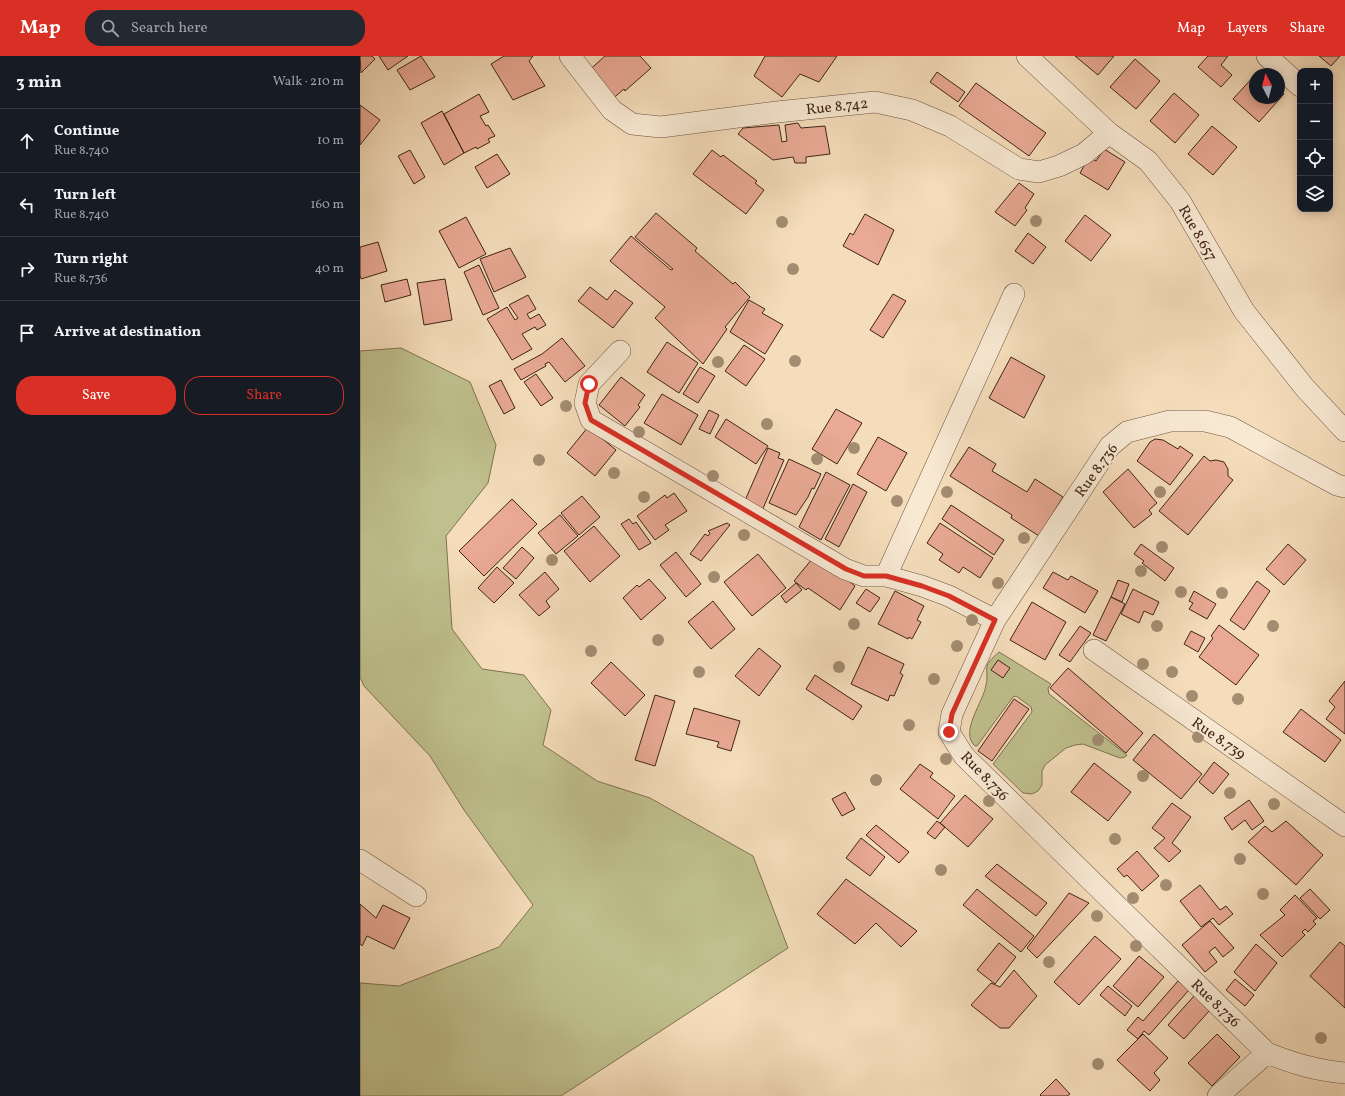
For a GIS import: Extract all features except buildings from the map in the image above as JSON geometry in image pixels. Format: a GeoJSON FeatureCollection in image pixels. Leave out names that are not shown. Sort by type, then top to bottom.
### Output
{"type":"FeatureCollection","features":[{"type":"Feature","properties":{"kind":"street","name":"Rue 8.742"},"geometry":{"type":"LineString","coordinates":[[570,56],[612,110],[632,124],[661,127],[777,112],[875,102],[912,110],[950,126],[1019,169],[1040,172],[1059,166],[1084,154],[1109,133]]}},
{"type":"Feature","properties":{"kind":"street","name":"Rue 8.657"},"geometry":{"type":"LineString","coordinates":[[1027,56],[1109,133],[1148,161],[1180,201],[1244,311],[1305,388],[1345,431]]}},
{"type":"Feature","properties":{"kind":"street"},"geometry":{"type":"LineString","coordinates":[[1267,56],[1297,83]]}},
{"type":"Feature","properties":{"kind":"street"},"geometry":{"type":"LineString","coordinates":[[886,576],[1014,294]]}},
{"type":"Feature","properties":{"kind":"street"},"geometry":{"type":"LineString","coordinates":[[620,351],[589,384],[585,403],[591,420],[846,569],[864,576],[886,576],[922,586],[949,596],[995,620]]}},
{"type":"Feature","properties":{"kind":"street","name":"Rue 8.736"},"geometry":{"type":"LineString","coordinates":[[1345,487],[1337,485],[1230,427],[1205,421],[1170,421],[1127,432],[1110,446],[995,620],[952,714],[949,732],[964,756],[1267,1053],[1294,1064],[1345,1073]]}},
{"type":"Feature","properties":{"kind":"street","name":"Rue 8.739"},"geometry":{"type":"LineString","coordinates":[[1094,650],[1345,826]]}},
{"type":"Feature","properties":{"kind":"street"},"geometry":{"type":"LineString","coordinates":[[360,860],[416,896]]}},
{"type":"Feature","properties":{"kind":"street"},"geometry":{"type":"LineString","coordinates":[[1218,1096],[1267,1053]]}},
{"type":"Feature","properties":{"kind":"green space"},"geometry":{"type":"Polygon","coordinates":[[[401,348],[470,382],[496,445],[488,483],[446,536],[452,629],[482,669],[524,675],[551,710],[543,745],[597,781],[650,798],[753,856],[788,948],[561,1096],[360,1096],[360,983],[399,986],[499,947],[533,905],[464,810],[430,756],[364,686],[360,677],[360,351],[401,348]]]}},
{"type":"Feature","properties":{"kind":"green space"},"geometry":{"type":"Polygon","coordinates":[[[999,652],[1051,684],[1048,688],[1049,694],[1127,755],[1120,758],[1083,744],[1066,748],[1045,765],[1042,771],[1042,785],[1038,791],[1032,794],[1023,793],[993,764],[1032,712],[1031,707],[1016,696],[1013,697],[977,746],[975,746],[971,740],[971,725],[987,683],[987,666],[999,652]]]}},
{"type":"Feature","properties":{"kind":"route"},"geometry":{"type":"LineString","coordinates":[[589,384],[585,403],[591,420],[846,569],[864,576],[886,576],[922,586],[949,596],[995,620],[952,714],[949,732]]}}]}
